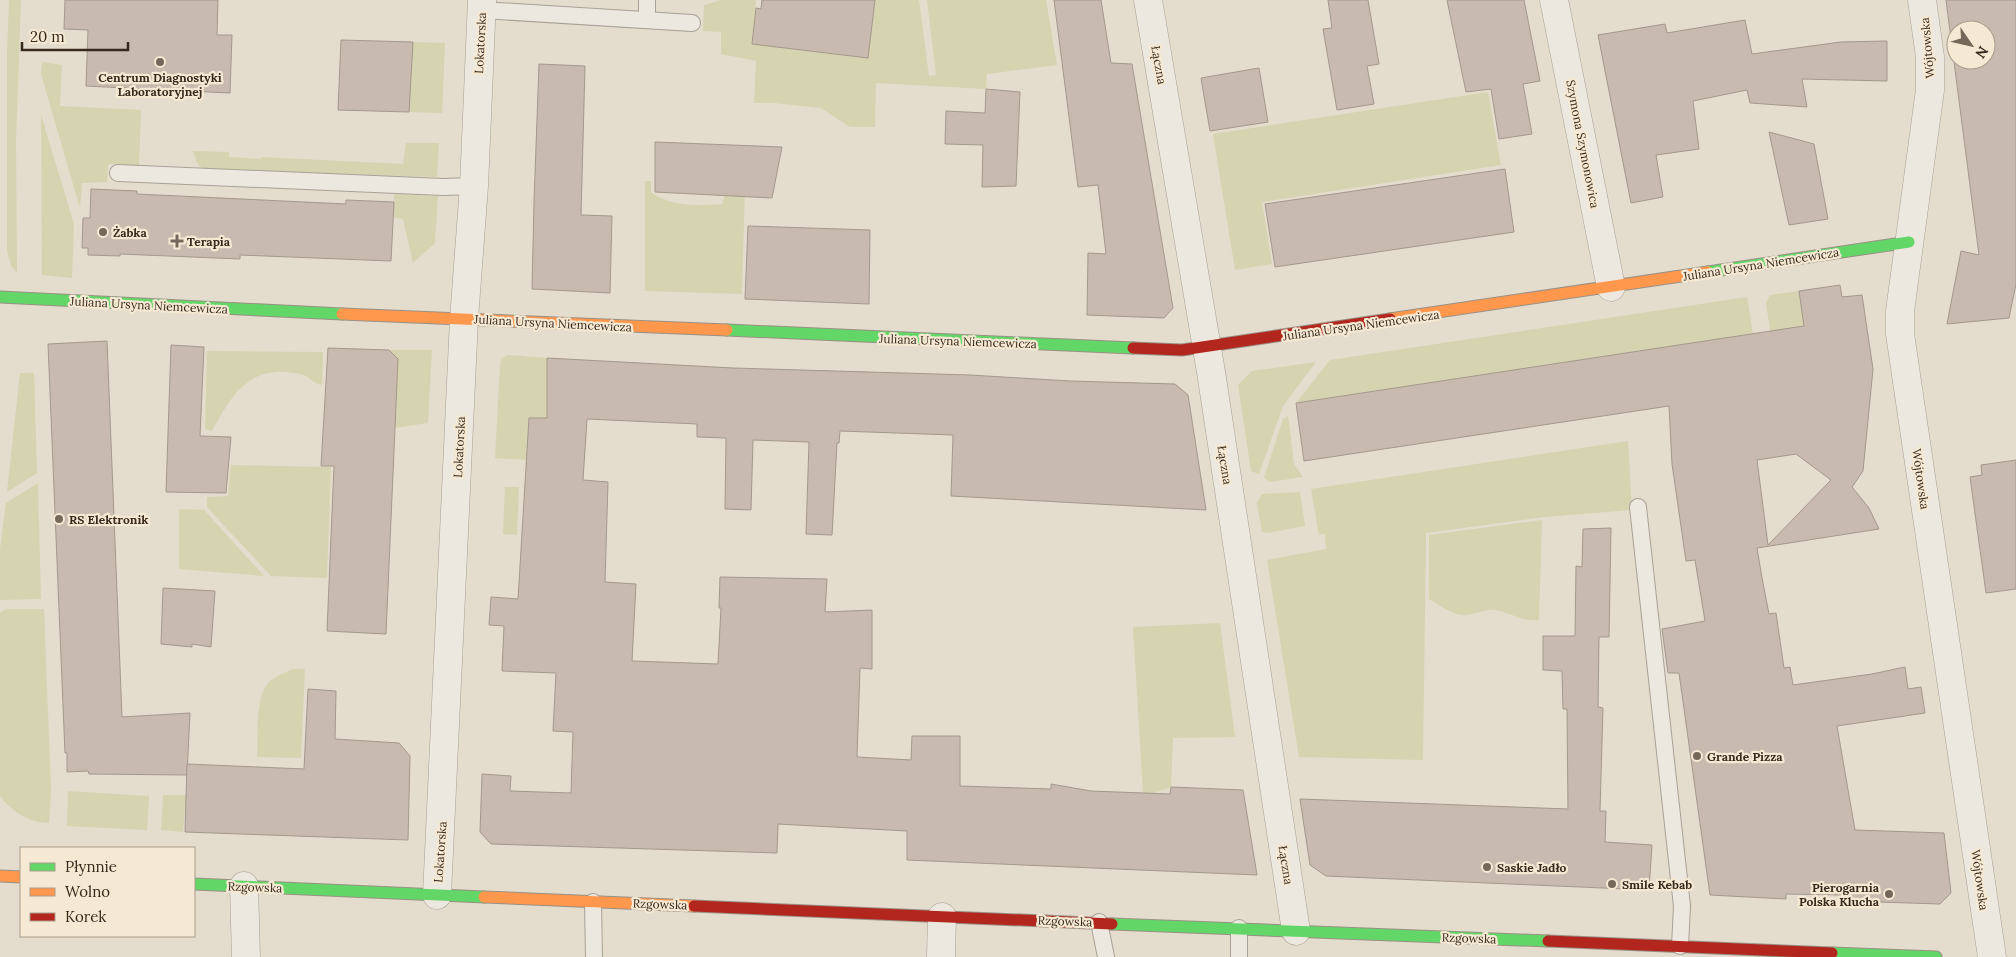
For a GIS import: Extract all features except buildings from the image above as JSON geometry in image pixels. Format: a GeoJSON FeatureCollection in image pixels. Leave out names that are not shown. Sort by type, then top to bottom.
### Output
{"type":"FeatureCollection","features":[{"type":"Feature","properties":{"kind":"street","name":"Łączna"},"geometry":{"type":"LineString","coordinates":[[1148,0],[1207,347],[1296,931]]}},
{"type":"Feature","properties":{"kind":"street","name":"Szymona Szymonowica"},"geometry":{"type":"LineString","coordinates":[[1554,0],[1611,287]]}},
{"type":"Feature","properties":{"kind":"street","name":"Wójtowska"},"geometry":{"type":"LineString","coordinates":[[1922,0],[1930,56],[1930,90],[1900,311],[1900,334],[1992,957]]}},
{"type":"Feature","properties":{"kind":"street","name":"Lokatorska"},"geometry":{"type":"LineString","coordinates":[[437,894],[441,850],[464,319],[474,186],[482,5]]}},
{"type":"Feature","properties":{"kind":"street","name":"Juliana Ursyna Niemcewicza"},"geometry":{"type":"LineString","coordinates":[[0,297],[136,305],[1172,350],[1207,347],[1909,242]]}},
{"type":"Feature","properties":{"kind":"street"},"geometry":{"type":"LineString","coordinates":[[0,876],[20,877]]}},
{"type":"Feature","properties":{"kind":"street","name":"Rzgowska"},"geometry":{"type":"LineString","coordinates":[[195,884],[942,917],[1936,957]]}},
{"type":"Feature","properties":{"kind":"street"},"geometry":{"type":"LineString","coordinates":[[244,886],[246,957]]}},
{"type":"Feature","properties":{"kind":"street"},"geometry":{"type":"LineString","coordinates":[[942,917],[942,957]]}},
{"type":"Feature","properties":{"kind":"lane"},"geometry":{"type":"LineString","coordinates":[[647,0],[647,20]]}},
{"type":"Feature","properties":{"kind":"lane"},"geometry":{"type":"LineString","coordinates":[[482,5],[692,23]]}},
{"type":"Feature","properties":{"kind":"lane"},"geometry":{"type":"LineString","coordinates":[[118,173],[443,187],[474,186]]}},
{"type":"Feature","properties":{"kind":"lane"},"geometry":{"type":"LineString","coordinates":[[1638,507],[1682,906],[1680,946]]}},
{"type":"Feature","properties":{"kind":"lane"},"geometry":{"type":"LineString","coordinates":[[593,902],[594,957]]}},
{"type":"Feature","properties":{"kind":"lane"},"geometry":{"type":"LineString","coordinates":[[1099,922],[1106,957]]}},
{"type":"Feature","properties":{"kind":"lane"},"geometry":{"type":"LineString","coordinates":[[1239,928],[1239,957]]}},
{"type":"Feature","properties":{"kind":"shaded area"},"geometry":{"type":"Polygon","coordinates":[[[9,0],[21,0],[16,141],[17,273],[11,266],[7,251],[7,52],[9,0]]]}},
{"type":"Feature","properties":{"kind":"shaded area"},"geometry":{"type":"Polygon","coordinates":[[[722,0],[756,0],[752,44],[867,58],[875,0],[919,0],[929,76],[936,75],[927,0],[1046,0],[1057,65],[987,74],[986,89],[876,83],[875,127],[850,127],[821,108],[754,103],[756,61],[721,54],[721,32],[703,31],[704,5],[722,0]]]}},
{"type":"Feature","properties":{"kind":"shaded area"},"geometry":{"type":"Polygon","coordinates":[[[413,42],[445,43],[442,113],[409,112],[413,42]]]}},
{"type":"Feature","properties":{"kind":"shaded area"},"geometry":{"type":"Polygon","coordinates":[[[42,62],[62,65],[60,106],[141,110],[139,166],[108,164],[107,182],[82,183],[80,208],[41,74],[42,62]]]}},
{"type":"Feature","properties":{"kind":"shaded area"},"geometry":{"type":"Polygon","coordinates":[[[1488,92],[1501,165],[1262,202],[1272,264],[1235,270],[1213,134],[1488,92]]]}},
{"type":"Feature","properties":{"kind":"shaded area"},"geometry":{"type":"Polygon","coordinates":[[[41,115],[74,224],[72,278],[42,275],[41,115]]]}},
{"type":"Feature","properties":{"kind":"shaded area"},"geometry":{"type":"Polygon","coordinates":[[[406,143],[439,143],[437,177],[204,170],[197,163],[193,151],[229,152],[229,157],[261,159],[261,157],[403,164],[406,143]]]}},
{"type":"Feature","properties":{"kind":"shaded area"},"geometry":{"type":"Polygon","coordinates":[[[645,181],[651,181],[651,192],[659,197],[676,203],[694,205],[722,204],[726,193],[745,186],[742,294],[645,291],[645,181]]]}},
{"type":"Feature","properties":{"kind":"shaded area"},"geometry":{"type":"Polygon","coordinates":[[[394,194],[438,196],[435,243],[413,263],[403,219],[393,217],[394,194]]]}},
{"type":"Feature","properties":{"kind":"shaded area"},"geometry":{"type":"Polygon","coordinates":[[[1799,291],[1806,337],[1772,342],[1766,303],[1770,295],[1799,291]]]}},
{"type":"Feature","properties":{"kind":"shaded area"},"geometry":{"type":"Polygon","coordinates":[[[1747,297],[1753,334],[1296,403],[1330,360],[1747,297]]]}},
{"type":"Feature","properties":{"kind":"shaded area"},"geometry":{"type":"Polygon","coordinates":[[[389,350],[432,350],[428,423],[394,428],[398,359],[389,350]]]}},
{"type":"Feature","properties":{"kind":"shaded area"},"geometry":{"type":"Polygon","coordinates":[[[207,351],[323,352],[322,385],[304,375],[296,373],[272,372],[260,375],[240,388],[225,408],[212,431],[205,429],[207,351]]]}},
{"type":"Feature","properties":{"kind":"shaded area"},"geometry":{"type":"Polygon","coordinates":[[[508,355],[547,358],[547,418],[529,418],[527,460],[495,458],[500,365],[502,358],[508,355]]]}},
{"type":"Feature","properties":{"kind":"shaded area"},"geometry":{"type":"Polygon","coordinates":[[[1316,362],[1283,406],[1259,474],[1251,471],[1238,385],[1252,371],[1316,362]]]}},
{"type":"Feature","properties":{"kind":"shaded area"},"geometry":{"type":"Polygon","coordinates":[[[20,373],[34,373],[37,473],[7,492],[20,373]]]}},
{"type":"Feature","properties":{"kind":"shaded area"},"geometry":{"type":"Polygon","coordinates":[[[1288,416],[1294,464],[1303,477],[1270,482],[1264,478],[1283,419],[1288,416]]]}},
{"type":"Feature","properties":{"kind":"shaded area"},"geometry":{"type":"Polygon","coordinates":[[[1628,441],[1632,510],[1544,517],[1426,533],[1423,760],[1299,757],[1267,560],[1326,549],[1325,534],[1319,535],[1311,489],[1628,441]]]}},
{"type":"Feature","properties":{"kind":"shaded area"},"geometry":{"type":"Polygon","coordinates":[[[231,465],[331,467],[327,578],[271,576],[207,507],[207,497],[228,496],[231,465]]]}},
{"type":"Feature","properties":{"kind":"shaded area"},"geometry":{"type":"Polygon","coordinates":[[[38,483],[41,599],[0,600],[0,549],[6,503],[38,483]]]}},
{"type":"Feature","properties":{"kind":"shaded area"},"geometry":{"type":"Polygon","coordinates":[[[505,487],[519,487],[517,535],[503,534],[505,487]]]}},
{"type":"Feature","properties":{"kind":"shaded area"},"geometry":{"type":"Polygon","coordinates":[[[1300,492],[1305,526],[1267,533],[1262,532],[1257,503],[1262,494],[1300,492]]]}},
{"type":"Feature","properties":{"kind":"shaded area"},"geometry":{"type":"Polygon","coordinates":[[[179,509],[204,510],[264,576],[179,569],[179,509]]]}},
{"type":"Feature","properties":{"kind":"shaded area"},"geometry":{"type":"Polygon","coordinates":[[[1542,520],[1539,620],[1527,620],[1494,610],[1462,615],[1447,610],[1429,599],[1429,535],[1542,520]]]}},
{"type":"Feature","properties":{"kind":"shaded area"},"geometry":{"type":"Polygon","coordinates":[[[6,609],[44,609],[51,791],[49,823],[35,821],[22,816],[0,796],[0,613],[6,609]]]}},
{"type":"Feature","properties":{"kind":"shaded area"},"geometry":{"type":"Polygon","coordinates":[[[1220,623],[1235,737],[1173,738],[1171,787],[1153,793],[1143,793],[1133,627],[1220,623]]]}},
{"type":"Feature","properties":{"kind":"shaded area"},"geometry":{"type":"Polygon","coordinates":[[[293,669],[305,669],[301,758],[257,757],[259,708],[264,689],[274,678],[293,669]]]}},
{"type":"Feature","properties":{"kind":"shaded area"},"geometry":{"type":"Polygon","coordinates":[[[68,791],[149,796],[147,830],[67,826],[68,791]]]}},
{"type":"Feature","properties":{"kind":"shaded area"},"geometry":{"type":"Polygon","coordinates":[[[163,795],[186,795],[183,832],[161,830],[163,795]]]}},
{"type":"Feature","properties":{"kind":"traffic: fast"},"geometry":{"type":"LineString","coordinates":[[1708,272],[1909,242]]}},
{"type":"Feature","properties":{"kind":"traffic: fast"},"geometry":{"type":"LineString","coordinates":[[0,297],[342,314]]}},
{"type":"Feature","properties":{"kind":"traffic: fast"},"geometry":{"type":"LineString","coordinates":[[727,330],[1133,348]]}},
{"type":"Feature","properties":{"kind":"traffic: fast"},"geometry":{"type":"LineString","coordinates":[[195,884],[484,897]]}},
{"type":"Feature","properties":{"kind":"traffic: fast"},"geometry":{"type":"LineString","coordinates":[[1112,924],[1548,941]]}},
{"type":"Feature","properties":{"kind":"traffic: fast"},"geometry":{"type":"LineString","coordinates":[[1832,953],[1936,957]]}},
{"type":"Feature","properties":{"kind":"traffic: slow"},"geometry":{"type":"LineString","coordinates":[[1390,319],[1708,272]]}},
{"type":"Feature","properties":{"kind":"traffic: slow"},"geometry":{"type":"LineString","coordinates":[[342,314],[727,330]]}},
{"type":"Feature","properties":{"kind":"traffic: slow"},"geometry":{"type":"LineString","coordinates":[[0,876],[20,877]]}},
{"type":"Feature","properties":{"kind":"traffic: slow"},"geometry":{"type":"LineString","coordinates":[[484,897],[694,906]]}},
{"type":"Feature","properties":{"kind":"traffic: jam"},"geometry":{"type":"LineString","coordinates":[[1133,348],[1182,350],[1390,319]]}},
{"type":"Feature","properties":{"kind":"traffic: jam"},"geometry":{"type":"LineString","coordinates":[[694,906],[1112,924]]}},
{"type":"Feature","properties":{"kind":"traffic: jam"},"geometry":{"type":"LineString","coordinates":[[1548,941],[1832,953]]}},
{"type":"Feature","properties":{"kind":"place","name":"Centrum Diagnostyki Laboratoryjnej"},"geometry":{"type":"Point","coordinates":[160,62]}},
{"type":"Feature","properties":{"kind":"place","name":"Żabka"},"geometry":{"type":"Point","coordinates":[103,232]}},
{"type":"Feature","properties":{"kind":"place","name":"Terapia"},"geometry":{"type":"Point","coordinates":[177,241]}},
{"type":"Feature","properties":{"kind":"place","name":"RS Elektronik"},"geometry":{"type":"Point","coordinates":[59,519]}},
{"type":"Feature","properties":{"kind":"place","name":"Grande Pizza"},"geometry":{"type":"Point","coordinates":[1697,756]}},
{"type":"Feature","properties":{"kind":"place","name":"Saskie Jadło"},"geometry":{"type":"Point","coordinates":[1487,867]}},
{"type":"Feature","properties":{"kind":"place","name":"Smile Kebab"},"geometry":{"type":"Point","coordinates":[1612,884]}},
{"type":"Feature","properties":{"kind":"place","name":"Pierogarnia Polska Klucha"},"geometry":{"type":"Point","coordinates":[1889,894]}}]}
